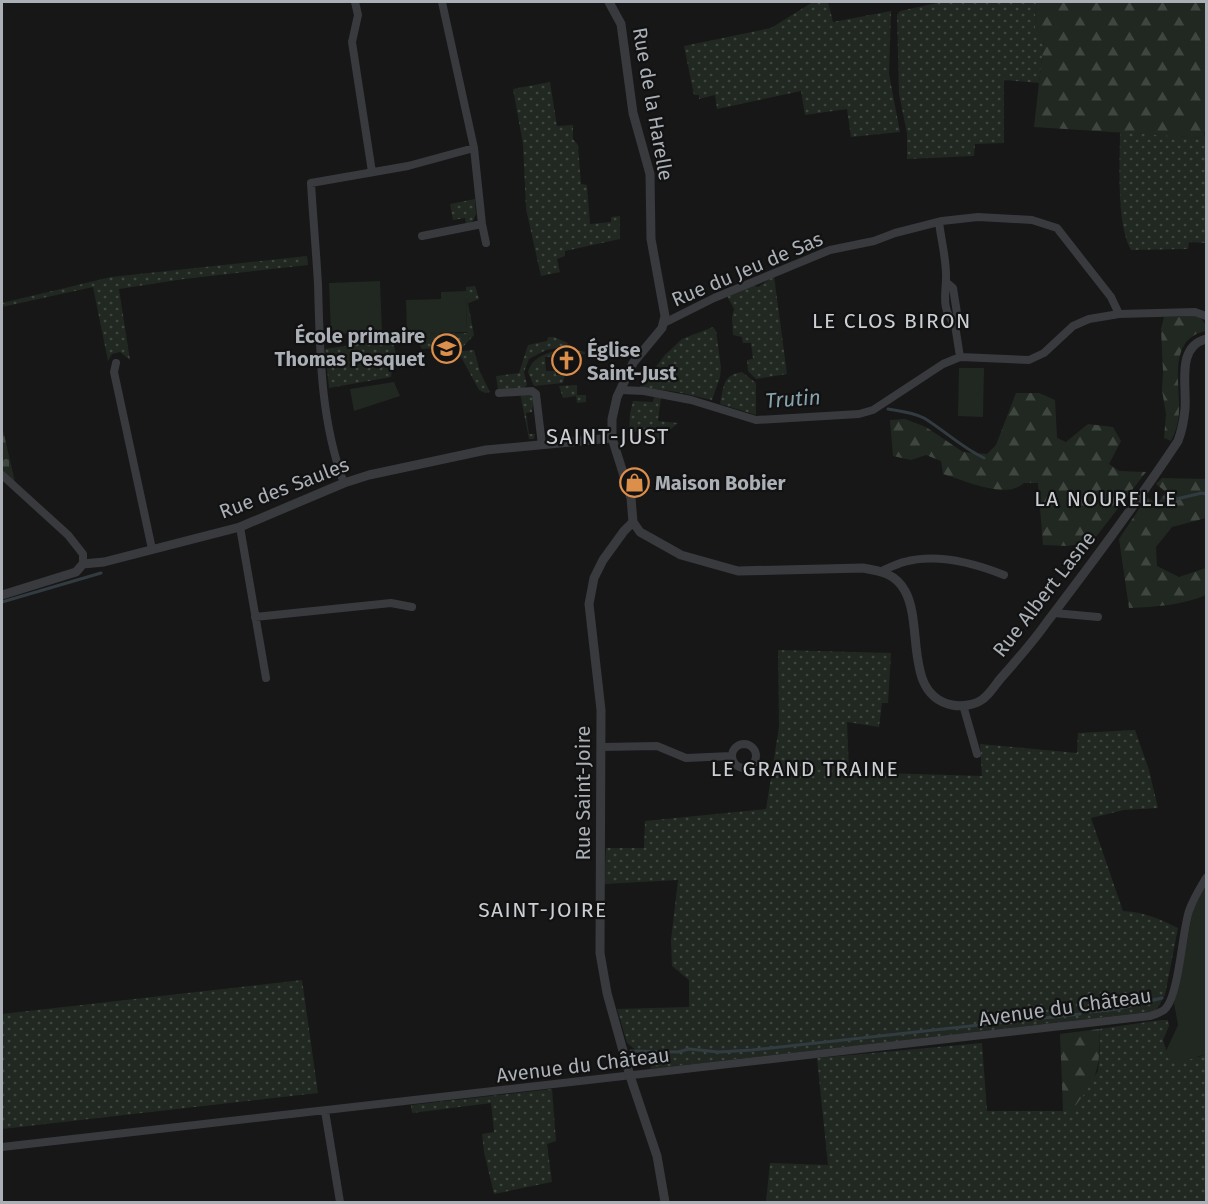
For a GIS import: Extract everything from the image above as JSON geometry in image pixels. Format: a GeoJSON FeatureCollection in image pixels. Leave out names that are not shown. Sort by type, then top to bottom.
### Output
{"type":"FeatureCollection","features":[{"type":"Feature","properties":{"kind":"street"},"geometry":{"type":"LineString","coordinates":[[355,2],[358,15],[352,42],[372,172]]}},
{"type":"Feature","properties":{"kind":"street"},"geometry":{"type":"LineString","coordinates":[[442,2],[474,148],[486,243]]}},
{"type":"Feature","properties":{"kind":"street","name":"Rue de la Harelle"},"geometry":{"type":"LineString","coordinates":[[612,4],[621,24],[633,113],[650,174],[651,239],[665,316],[664,323]]}},
{"type":"Feature","properties":{"kind":"street"},"geometry":{"type":"LineString","coordinates":[[344,483],[330,440],[320,356],[318,281],[311,183],[408,166],[474,148]]}},
{"type":"Feature","properties":{"kind":"street","name":"Rue du Jeu de Sas"},"geometry":{"type":"LineString","coordinates":[[664,323],[830,250],[874,241],[939,222],[978,217],[1032,220],[1057,228],[1111,297],[1119,314]]}},
{"type":"Feature","properties":{"kind":"street"},"geometry":{"type":"LineString","coordinates":[[939,222],[946,282],[944,293],[947,315],[955,325],[960,357]]}},
{"type":"Feature","properties":{"kind":"street"},"geometry":{"type":"LineString","coordinates":[[422,236],[482,224]]}},
{"type":"Feature","properties":{"kind":"street"},"geometry":{"type":"LineString","coordinates":[[621,390],[644,391],[691,400],[756,420],[859,414],[873,410],[943,364],[960,357],[1029,360],[1044,353],[1073,327],[1089,319],[1119,314],[1196,312],[1206,316]]}},
{"type":"Feature","properties":{"kind":"street"},"geometry":{"type":"LineString","coordinates":[[664,323],[636,357],[621,390],[612,419],[612,438],[631,498],[633,522],[640,531],[681,555],[738,571],[863,568],[882,571],[897,579],[912,608],[921,677],[928,692],[939,701],[963,705],[977,754]]}},
{"type":"Feature","properties":{"kind":"street","name":"Rue Albert Lasne"},"geometry":{"type":"LineString","coordinates":[[963,705],[970,705],[983,699],[1027,649],[1178,441],[1183,427],[1185,368],[1190,349],[1199,341],[1206,339]]}},
{"type":"Feature","properties":{"kind":"street"},"geometry":{"type":"LineString","coordinates":[[116,363],[114,372],[152,549]]}},
{"type":"Feature","properties":{"kind":"street"},"geometry":{"type":"LineString","coordinates":[[499,393],[532,391],[536,394],[542,445]]}},
{"type":"Feature","properties":{"kind":"street","name":"Rue des Saules"},"geometry":{"type":"LineString","coordinates":[[2,595],[76,572],[84,564],[104,562],[240,527],[344,483],[369,475],[475,452],[612,438]]}},
{"type":"Feature","properties":{"kind":"street"},"geometry":{"type":"LineString","coordinates":[[2,475],[68,535],[83,554],[84,564]]}},
{"type":"Feature","properties":{"kind":"street","name":"Rue Saint-Joire"},"geometry":{"type":"LineString","coordinates":[[633,522],[603,560],[594,578],[589,604],[598,673],[602,747],[600,953],[630,1076],[652,1138],[660,1169],[664,1203]]}},
{"type":"Feature","properties":{"kind":"street"},"geometry":{"type":"LineString","coordinates":[[240,527],[266,678]]}},
{"type":"Feature","properties":{"kind":"street"},"geometry":{"type":"LineString","coordinates":[[882,571],[905,562],[940,559],[981,566],[1004,575]]}},
{"type":"Feature","properties":{"kind":"street"},"geometry":{"type":"LineString","coordinates":[[255,617],[391,603],[412,607]]}},
{"type":"Feature","properties":{"kind":"street"},"geometry":{"type":"LineString","coordinates":[[1054,613],[1098,617]]}},
{"type":"Feature","properties":{"kind":"street"},"geometry":{"type":"LineString","coordinates":[[602,747],[657,746],[686,758],[731,756]]}},
{"type":"Feature","properties":{"kind":"street","name":"Avenue du Château"},"geometry":{"type":"LineString","coordinates":[[2,1147],[1150,1016],[1166,1009],[1175,986],[1188,912],[1206,878]]}},
{"type":"Feature","properties":{"kind":"street"},"geometry":{"type":"LineString","coordinates":[[325,1111],[340,1203]]}},
{"type":"Feature","properties":{"kind":"green space"},"geometry":{"type":"Polygon","coordinates":[[[813,2],[828,2],[833,22],[891,11],[889,74],[900,132],[851,137],[847,109],[805,115],[801,91],[717,109],[715,95],[699,99],[699,95],[694,95],[684,46],[771,28],[813,2]]]}},
{"type":"Feature","properties":{"kind":"green space"},"geometry":{"type":"Polygon","coordinates":[[[941,2],[1036,2],[1035,27],[1044,39],[1039,83],[1004,80],[1004,143],[975,144],[974,156],[907,159],[907,133],[899,94],[897,15],[900,11],[941,2]]]}},
{"type":"Feature","properties":{"kind":"green space"},"geometry":{"type":"Polygon","coordinates":[[[1036,2],[1206,2],[1205,138],[1034,127],[1044,39],[1035,27],[1036,2]]]}},
{"type":"Feature","properties":{"kind":"green space"},"geometry":{"type":"Polygon","coordinates":[[[550,82],[557,126],[573,125],[573,139],[578,145],[581,184],[587,185],[590,224],[611,222],[611,217],[620,216],[620,239],[565,251],[565,256],[557,259],[560,272],[541,276],[526,209],[523,144],[513,89],[550,82]]]}},
{"type":"Feature","properties":{"kind":"green space"},"geometry":{"type":"Polygon","coordinates":[[[1120,132],[1205,138],[1205,243],[1189,242],[1188,249],[1131,250],[1126,238],[1121,209],[1120,132]]]}},
{"type":"Feature","properties":{"kind":"green space"},"geometry":{"type":"Polygon","coordinates":[[[475,199],[476,214],[473,221],[466,224],[465,218],[453,220],[450,204],[475,199]]]}},
{"type":"Feature","properties":{"kind":"green space"},"geometry":{"type":"Polygon","coordinates":[[[307,256],[308,265],[119,289],[130,360],[120,352],[112,354],[108,361],[93,287],[2,307],[2,303],[111,277],[307,256]]]}},
{"type":"Feature","properties":{"kind":"green space"},"geometry":{"type":"Polygon","coordinates":[[[774,276],[787,374],[756,379],[748,371],[747,360],[753,359],[751,343],[743,343],[742,337],[733,335],[734,309],[727,296],[753,285],[758,287],[774,276]]]}},
{"type":"Feature","properties":{"kind":"green space"},"geometry":{"type":"Polygon","coordinates":[[[380,281],[382,332],[331,334],[329,283],[380,281]]]}},
{"type":"Feature","properties":{"kind":"green space"},"geometry":{"type":"Polygon","coordinates":[[[475,286],[479,299],[468,303],[474,335],[462,348],[457,348],[443,334],[467,333],[466,287],[475,286]]]}},
{"type":"Feature","properties":{"kind":"green space"},"geometry":{"type":"Polygon","coordinates":[[[466,291],[467,332],[407,334],[406,300],[441,299],[441,292],[466,291]]]}},
{"type":"Feature","properties":{"kind":"green space"},"geometry":{"type":"Polygon","coordinates":[[[1197,316],[1204,322],[1206,331],[1194,335],[1186,342],[1181,352],[1178,375],[1178,418],[1171,441],[1164,438],[1166,414],[1162,390],[1161,329],[1164,317],[1197,316]]]}},
{"type":"Feature","properties":{"kind":"green space"},"geometry":{"type":"Polygon","coordinates":[[[713,327],[716,331],[721,368],[712,400],[640,387],[665,355],[682,339],[713,327]]]}},
{"type":"Feature","properties":{"kind":"green space"},"geometry":{"type":"Polygon","coordinates":[[[439,333],[455,351],[457,357],[440,358],[442,353],[438,348],[422,349],[419,344],[423,337],[421,334],[439,333]]]}},
{"type":"Feature","properties":{"kind":"green space"},"geometry":{"type":"Polygon","coordinates":[[[548,337],[568,343],[567,346],[546,350],[529,359],[524,372],[527,385],[524,388],[498,390],[496,376],[519,373],[528,345],[547,341],[548,337]]]}},
{"type":"Feature","properties":{"kind":"green space"},"geometry":{"type":"Polygon","coordinates":[[[392,339],[398,361],[393,362],[391,377],[329,388],[325,349],[392,339]]]}},
{"type":"Feature","properties":{"kind":"green space"},"geometry":{"type":"Polygon","coordinates":[[[572,349],[585,352],[585,354],[545,357],[546,371],[556,371],[556,375],[565,374],[563,383],[534,386],[528,372],[535,361],[552,352],[572,349]]]}},
{"type":"Feature","properties":{"kind":"green space"},"geometry":{"type":"Polygon","coordinates":[[[474,350],[480,372],[490,392],[485,393],[479,390],[460,355],[461,351],[474,350]]]}},
{"type":"Feature","properties":{"kind":"green space"},"geometry":{"type":"Polygon","coordinates":[[[959,368],[984,368],[983,417],[958,416],[959,368]]]}},
{"type":"Feature","properties":{"kind":"green space"},"geometry":{"type":"Polygon","coordinates":[[[742,372],[756,383],[756,415],[720,404],[727,379],[742,372]]]}},
{"type":"Feature","properties":{"kind":"green space"},"geometry":{"type":"Polygon","coordinates":[[[394,382],[400,396],[354,411],[350,389],[394,382]]]}},
{"type":"Feature","properties":{"kind":"green space"},"geometry":{"type":"Polygon","coordinates":[[[577,385],[577,395],[586,395],[586,402],[577,403],[576,396],[563,398],[559,386],[577,385]]]}},
{"type":"Feature","properties":{"kind":"green space"},"geometry":{"type":"Polygon","coordinates":[[[520,393],[530,393],[534,397],[532,412],[526,413],[529,434],[535,434],[534,439],[529,439],[520,393]]]}},
{"type":"Feature","properties":{"kind":"green space"},"geometry":{"type":"Polygon","coordinates":[[[1016,393],[1039,393],[1055,400],[1057,438],[1066,442],[1088,424],[1113,427],[1121,441],[1109,464],[1119,471],[1146,472],[1092,542],[1067,546],[1043,545],[1038,483],[1024,483],[1006,490],[984,487],[943,474],[941,461],[926,455],[911,460],[893,456],[890,420],[905,419],[926,427],[963,452],[987,454],[996,445],[1016,393]]]}},
{"type":"Feature","properties":{"kind":"green space"},"geometry":{"type":"Polygon","coordinates":[[[654,397],[661,398],[658,421],[678,423],[659,439],[645,438],[644,429],[629,434],[633,401],[653,402],[654,397]]]}},
{"type":"Feature","properties":{"kind":"green space"},"geometry":{"type":"Polygon","coordinates":[[[2,426],[15,482],[2,470],[2,426]]]}},
{"type":"Feature","properties":{"kind":"green space"},"geometry":{"type":"Polygon","coordinates":[[[1162,478],[1206,479],[1206,518],[1172,527],[1156,547],[1157,566],[1179,577],[1206,568],[1206,595],[1178,603],[1129,608],[1119,539],[1147,497],[1157,504],[1166,492],[1156,484],[1162,478]]]}},
{"type":"Feature","properties":{"kind":"green space"},"geometry":{"type":"Polygon","coordinates":[[[778,650],[891,653],[888,703],[882,703],[879,727],[847,722],[849,772],[982,776],[980,744],[1077,753],[1078,733],[1135,730],[1149,770],[1158,808],[1124,810],[1091,818],[1123,911],[1152,917],[1178,928],[1165,995],[1157,1009],[1149,1012],[650,1069],[652,1063],[627,1043],[617,1009],[689,1007],[689,980],[672,966],[671,940],[678,880],[604,884],[606,848],[644,848],[645,821],[766,809],[779,727],[778,650]]]}},
{"type":"Feature","properties":{"kind":"green space"},"geometry":{"type":"Polygon","coordinates":[[[1206,885],[1206,1054],[1182,1062],[1169,1059],[1166,1051],[1178,1025],[1174,1003],[1193,909],[1206,885]]]}},
{"type":"Feature","properties":{"kind":"green space"},"geometry":{"type":"Polygon","coordinates":[[[302,980],[318,1093],[2,1129],[2,1014],[302,980]]]}},
{"type":"Feature","properties":{"kind":"green space"},"geometry":{"type":"Polygon","coordinates":[[[1168,1020],[1169,1026],[1163,1040],[1169,1059],[1199,1057],[1206,1054],[1206,1202],[766,1202],[770,1163],[828,1165],[817,1058],[982,1043],[987,1111],[1071,1111],[1098,1071],[1099,1029],[1168,1020]]]}},
{"type":"Feature","properties":{"kind":"green space"},"geometry":{"type":"Polygon","coordinates":[[[1099,1029],[1096,1073],[1087,1091],[1071,1111],[1063,1111],[1060,1034],[1099,1029]]]}},
{"type":"Feature","properties":{"kind":"green space"},"geometry":{"type":"Polygon","coordinates":[[[552,1089],[556,1141],[547,1144],[552,1182],[494,1194],[482,1134],[494,1132],[491,1103],[412,1113],[411,1105],[552,1089]]]}},
{"type":"Feature","properties":{"kind":"waterway","name":"Trutin"},"geometry":{"type":"LineString","coordinates":[[888,409],[924,418],[984,458]]}},
{"type":"Feature","properties":{"kind":"waterway"},"geometry":{"type":"LineString","coordinates":[[1164,497],[1172,500],[1206,494]]}},
{"type":"Feature","properties":{"kind":"waterway"},"geometry":{"type":"LineString","coordinates":[[2,602],[101,573]]}},
{"type":"Feature","properties":{"kind":"waterway"},"geometry":{"type":"LineString","coordinates":[[1090,1012],[1118,1009],[1162,998]]}},
{"type":"Feature","properties":{"kind":"waterway"},"geometry":{"type":"LineString","coordinates":[[631,1051],[752,1050],[1080,1014]]}},
{"type":"Feature","properties":{"kind":"place","name":"École primaire Thomas Pesquet"},"geometry":{"type":"Point","coordinates":[446,348]}},
{"type":"Feature","properties":{"kind":"place","name":"Église Saint-Just"},"geometry":{"type":"Point","coordinates":[566,361]}},
{"type":"Feature","properties":{"kind":"place","name":"Maison Bobier"},"geometry":{"type":"Point","coordinates":[634,483]}},
{"type":"Feature","properties":{"kind":"district","name":"LE CLOS BIRON"},"geometry":{"type":"Point","coordinates":[892,321]}},
{"type":"Feature","properties":{"kind":"district","name":"SAINT-JUST"},"geometry":{"type":"Point","coordinates":[608,436]}},
{"type":"Feature","properties":{"kind":"district","name":"LA NOURELLE"},"geometry":{"type":"Point","coordinates":[1106,499]}},
{"type":"Feature","properties":{"kind":"district","name":"LE GRAND TRAINE"},"geometry":{"type":"Point","coordinates":[805,769]}},
{"type":"Feature","properties":{"kind":"district","name":"SAINT-JOIRE"},"geometry":{"type":"Point","coordinates":[543,910]}}]}
